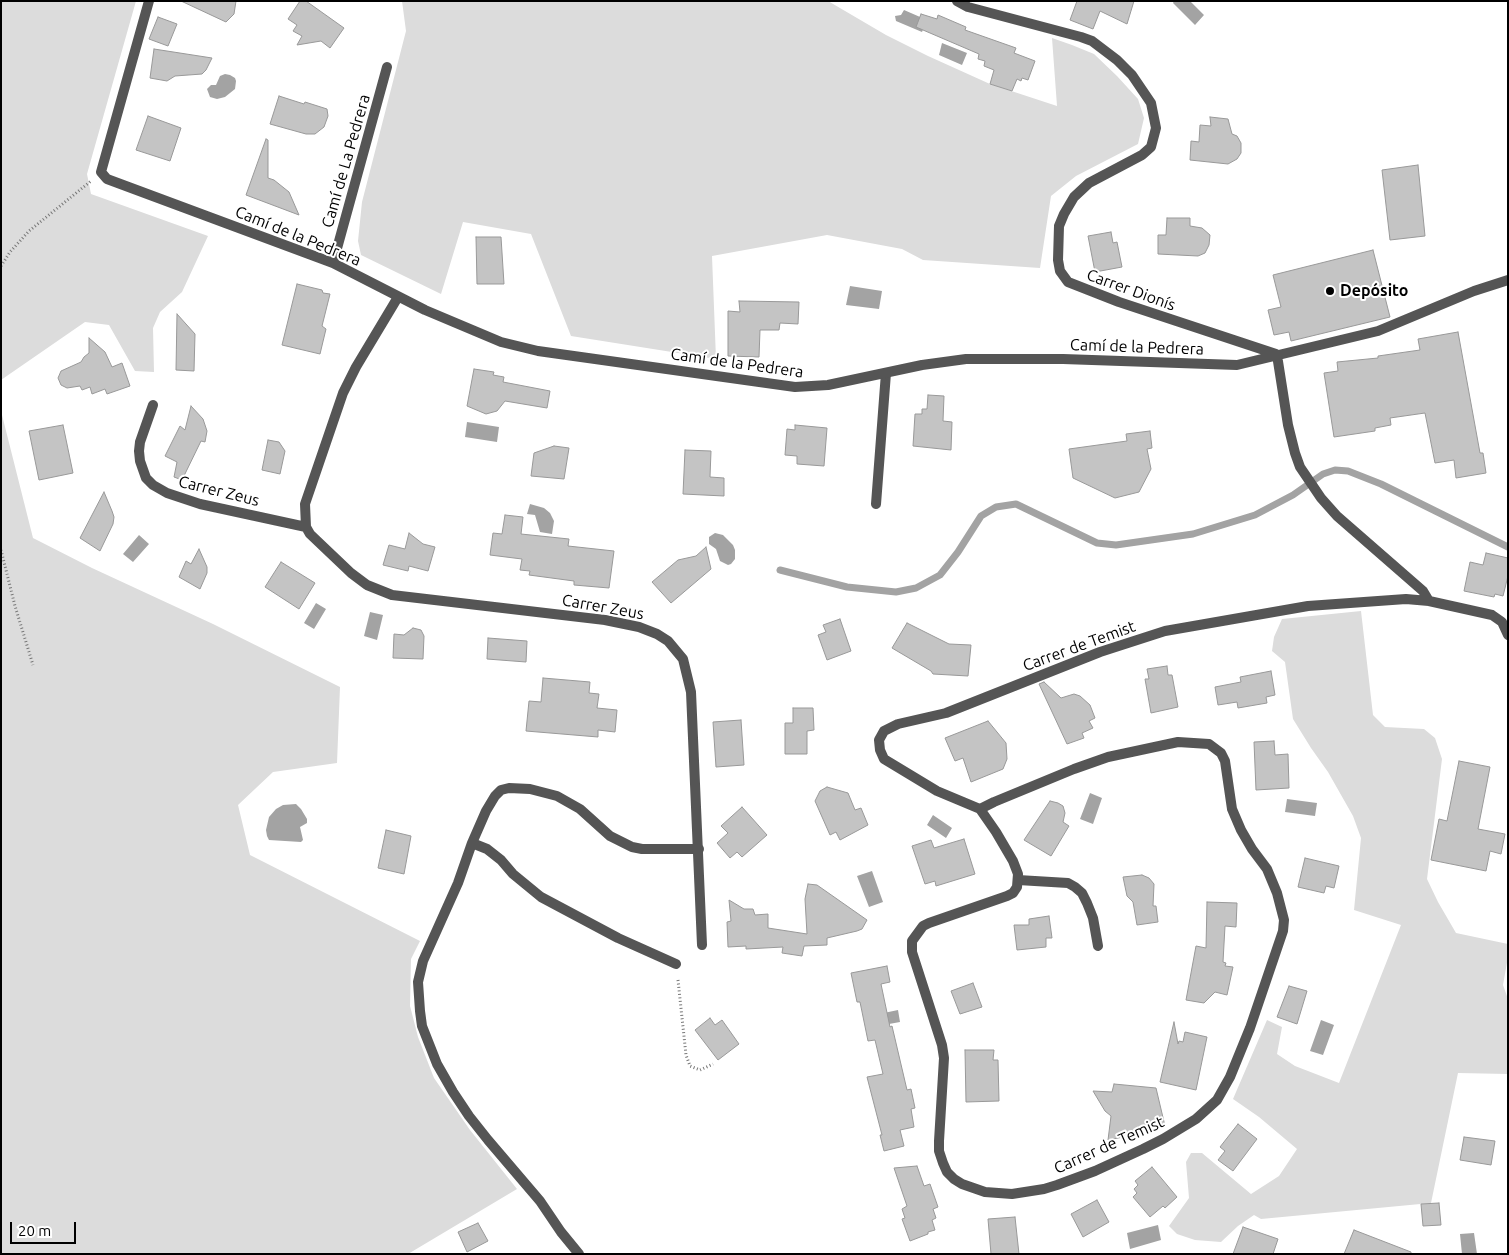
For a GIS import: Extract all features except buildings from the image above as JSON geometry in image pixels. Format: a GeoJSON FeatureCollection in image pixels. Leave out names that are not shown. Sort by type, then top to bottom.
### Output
{"type":"FeatureCollection","features":[{"type":"Feature","properties":{"kind":"street"},"geometry":{"type":"LineString","coordinates":[[101,172],[149,1]]}},
{"type":"Feature","properties":{"kind":"street","name":"Carrer Dionís"},"geometry":{"type":"LineString","coordinates":[[957,1],[968,7],[1081,36],[1117,60],[1132,75],[1150,103],[1156,128],[1151,147],[1142,155],[1089,183],[1074,197],[1064,214],[1059,226],[1058,260],[1060,271],[1068,282],[1119,302],[1277,354]]}},
{"type":"Feature","properties":{"kind":"street","name":"Camí de La Pedrera"},"geometry":{"type":"LineString","coordinates":[[333,263],[388,67]]}},
{"type":"Feature","properties":{"kind":"street","name":"Camí de la Pedrera"},"geometry":{"type":"LineString","coordinates":[[101,172],[107,179],[116,183],[333,263],[425,310],[501,342],[559,355],[795,387],[828,385],[922,365],[966,359],[1063,359],[1237,365],[1378,331],[1474,291],[1508,280]]}},
{"type":"Feature","properties":{"kind":"street"},"geometry":{"type":"LineString","coordinates":[[306,527],[305,504],[343,394],[356,367],[398,297]]}},
{"type":"Feature","properties":{"kind":"street"},"geometry":{"type":"LineString","coordinates":[[1277,354],[1288,425],[1295,453],[1300,467],[1321,498],[1337,516],[1423,591],[1429,602],[1492,615],[1502,622],[1508,635]]}},
{"type":"Feature","properties":{"kind":"street"},"geometry":{"type":"LineString","coordinates":[[876,504],[886,373]]}},
{"type":"Feature","properties":{"kind":"street","name":"Carrer Zeus"},"geometry":{"type":"LineString","coordinates":[[153,405],[139,451],[143,472],[153,485],[167,493],[187,500],[306,527],[329,552],[367,585],[392,595],[604,620],[645,628],[668,641],[683,659],[691,692],[702,945]]}},
{"type":"Feature","properties":{"kind":"street","name":"Carrer de Temist"},"geometry":{"type":"LineString","coordinates":[[1018,880],[1013,893],[929,923],[923,926],[912,941],[912,952],[942,1045],[944,1058],[938,1141],[943,1163],[947,1172],[962,1184],[997,1194],[1012,1194],[1044,1189],[1095,1171],[1163,1139],[1196,1119],[1208,1109],[1223,1091],[1242,1050],[1283,931],[1284,920],[1277,893],[1267,869],[1252,849],[1232,809],[1225,761],[1221,753],[1209,744],[1178,742],[1108,757],[1074,769],[980,809],[937,791],[884,759],[880,750],[879,740],[884,731],[898,724],[953,710],[1100,652],[1165,631],[1308,606],[1406,599],[1429,602]]}},
{"type":"Feature","properties":{"kind":"street"},"geometry":{"type":"LineString","coordinates":[[579,1254],[540,1201],[469,1116],[437,1064],[422,1026],[418,998],[418,982],[423,961],[458,883],[486,811],[501,790],[520,788],[545,793],[568,802],[588,814],[610,836],[632,847],[699,849]]}},
{"type":"Feature","properties":{"kind":"street"},"geometry":{"type":"LineString","coordinates":[[980,809],[989,820],[1013,862],[1018,880],[1068,883],[1082,893],[1093,918],[1098,946]]}},
{"type":"Feature","properties":{"kind":"street"},"geometry":{"type":"LineString","coordinates":[[472,843],[487,849],[541,897],[618,938],[676,964]]}},
{"type":"Feature","properties":{"kind":"path"},"geometry":{"type":"LineString","coordinates":[[1,266],[10,252],[29,232],[101,172]]}},
{"type":"Feature","properties":{"kind":"path"},"geometry":{"type":"LineString","coordinates":[[1,550],[15,606],[33,665]]}},
{"type":"Feature","properties":{"kind":"path"},"geometry":{"type":"LineString","coordinates":[[676,964],[686,1055],[690,1066],[700,1070],[712,1064]]}},
{"type":"Feature","properties":{"kind":"shaded area"},"geometry":{"type":"Polygon","coordinates":[[[1,1],[136,1],[87,174],[91,194],[208,236],[182,292],[160,312],[153,328],[154,372],[135,371],[109,325],[85,322],[1,380],[1,1]]]}},
{"type":"Feature","properties":{"kind":"shaded area"},"geometry":{"type":"Polygon","coordinates":[[[402,1],[828,1],[886,35],[928,56],[990,84],[1057,106],[1052,38],[1072,45],[1094,54],[1117,76],[1138,99],[1144,118],[1138,144],[1076,176],[1051,196],[1040,268],[923,260],[902,249],[827,235],[712,256],[716,359],[571,336],[531,234],[463,222],[441,294],[361,255],[358,241],[362,202],[406,31],[402,1]]]}},
{"type":"Feature","properties":{"kind":"shaded area"},"geometry":{"type":"Polygon","coordinates":[[[1174,1],[1190,1],[1204,15],[1195,25],[1173,3],[1174,1]]]}},
{"type":"Feature","properties":{"kind":"shaded area"},"geometry":{"type":"Polygon","coordinates":[[[904,10],[927,20],[922,32],[896,21],[895,16],[901,15],[904,10]]]}},
{"type":"Feature","properties":{"kind":"shaded area"},"geometry":{"type":"Polygon","coordinates":[[[942,43],[967,53],[962,65],[939,55],[942,43]]]}},
{"type":"Feature","properties":{"kind":"shaded area"},"geometry":{"type":"Polygon","coordinates":[[[225,74],[235,78],[235,89],[225,97],[217,99],[210,97],[207,89],[211,85],[216,85],[220,76],[225,74]]]}},
{"type":"Feature","properties":{"kind":"shaded area"},"geometry":{"type":"Polygon","coordinates":[[[850,286],[882,291],[879,309],[846,305],[850,286]]]}},
{"type":"Feature","properties":{"kind":"shaded area"},"geometry":{"type":"Polygon","coordinates":[[[1,411],[33,538],[340,687],[337,763],[273,772],[238,805],[250,855],[420,941],[411,959],[410,1006],[418,1037],[434,1078],[470,1130],[517,1189],[408,1254],[1,1254],[1,411]]]}},
{"type":"Feature","properties":{"kind":"shaded area"},"geometry":{"type":"Polygon","coordinates":[[[467,422],[499,427],[497,442],[465,437],[467,422]]]}},
{"type":"Feature","properties":{"kind":"shaded area"},"geometry":{"type":"Polygon","coordinates":[[[530,504],[544,508],[550,513],[554,521],[552,534],[540,532],[535,515],[527,514],[530,504]]]}},
{"type":"Feature","properties":{"kind":"shaded area"},"geometry":{"type":"Polygon","coordinates":[[[715,533],[723,535],[733,545],[735,559],[731,564],[728,565],[720,561],[716,549],[709,544],[709,537],[715,533]]]}},
{"type":"Feature","properties":{"kind":"shaded area"},"geometry":{"type":"Polygon","coordinates":[[[139,535],[149,544],[133,562],[123,554],[139,535]]]}},
{"type":"Feature","properties":{"kind":"shaded area"},"geometry":{"type":"Polygon","coordinates":[[[316,603],[326,609],[314,629],[304,623],[316,603]]]}},
{"type":"Feature","properties":{"kind":"shaded area"},"geometry":{"type":"Polygon","coordinates":[[[1361,611],[1373,715],[1385,727],[1424,729],[1435,738],[1442,759],[1427,879],[1456,933],[1508,944],[1508,957],[1503,985],[1508,999],[1508,1074],[1458,1073],[1431,1203],[1261,1219],[1254,1215],[1238,1226],[1221,1242],[1195,1240],[1177,1234],[1169,1226],[1189,1198],[1186,1162],[1191,1153],[1202,1153],[1251,1194],[1279,1176],[1297,1149],[1259,1117],[1233,1099],[1267,1020],[1282,1027],[1277,1054],[1295,1066],[1339,1083],[1401,925],[1354,910],[1361,838],[1353,816],[1328,772],[1293,719],[1285,662],[1272,651],[1274,637],[1282,619],[1361,611]]]}},
{"type":"Feature","properties":{"kind":"shaded area"},"geometry":{"type":"Polygon","coordinates":[[[370,612],[383,615],[377,640],[364,636],[370,612]]]}},
{"type":"Feature","properties":{"kind":"shaded area"},"geometry":{"type":"Polygon","coordinates":[[[1090,793],[1102,798],[1093,824],[1080,819],[1090,793]]]}},
{"type":"Feature","properties":{"kind":"shaded area"},"geometry":{"type":"Polygon","coordinates":[[[1287,799],[1317,803],[1315,816],[1285,812],[1287,799]]]}},
{"type":"Feature","properties":{"kind":"shaded area"},"geometry":{"type":"Polygon","coordinates":[[[296,804],[307,819],[307,823],[300,827],[303,840],[301,842],[269,840],[266,830],[269,817],[276,809],[283,805],[296,804]]]}},
{"type":"Feature","properties":{"kind":"shaded area"},"geometry":{"type":"Polygon","coordinates":[[[933,815],[952,828],[946,838],[927,825],[933,815]]]}},
{"type":"Feature","properties":{"kind":"shaded area"},"geometry":{"type":"Polygon","coordinates":[[[872,871],[883,902],[869,907],[857,876],[872,871]]]}},
{"type":"Feature","properties":{"kind":"shaded area"},"geometry":{"type":"Polygon","coordinates":[[[898,1010],[900,1022],[867,1028],[865,1017],[898,1010]]]}},
{"type":"Feature","properties":{"kind":"shaded area"},"geometry":{"type":"Polygon","coordinates":[[[1321,1020],[1334,1025],[1323,1055],[1310,1051],[1321,1020]]]}},
{"type":"Feature","properties":{"kind":"shaded area"},"geometry":{"type":"Polygon","coordinates":[[[1158,1225],[1161,1240],[1130,1249],[1127,1233],[1158,1225]]]}},
{"type":"Feature","properties":{"kind":"shaded area"},"geometry":{"type":"Polygon","coordinates":[[[1474,1233],[1477,1254],[1462,1254],[1460,1234],[1474,1233]]]}},
{"type":"Feature","properties":{"kind":"waterway"},"geometry":{"type":"LineString","coordinates":[[780,570],[847,587],[896,592],[916,588],[940,575],[958,552],[981,516],[996,507],[1016,504],[1097,543],[1116,545],[1193,534],[1255,515],[1293,495],[1323,474],[1335,470],[1348,471],[1381,484],[1508,547]]}},
{"type":"Feature","properties":{"kind":"place","name":"Depósito"},"geometry":{"type":"Point","coordinates":[1330,291]}}]}
